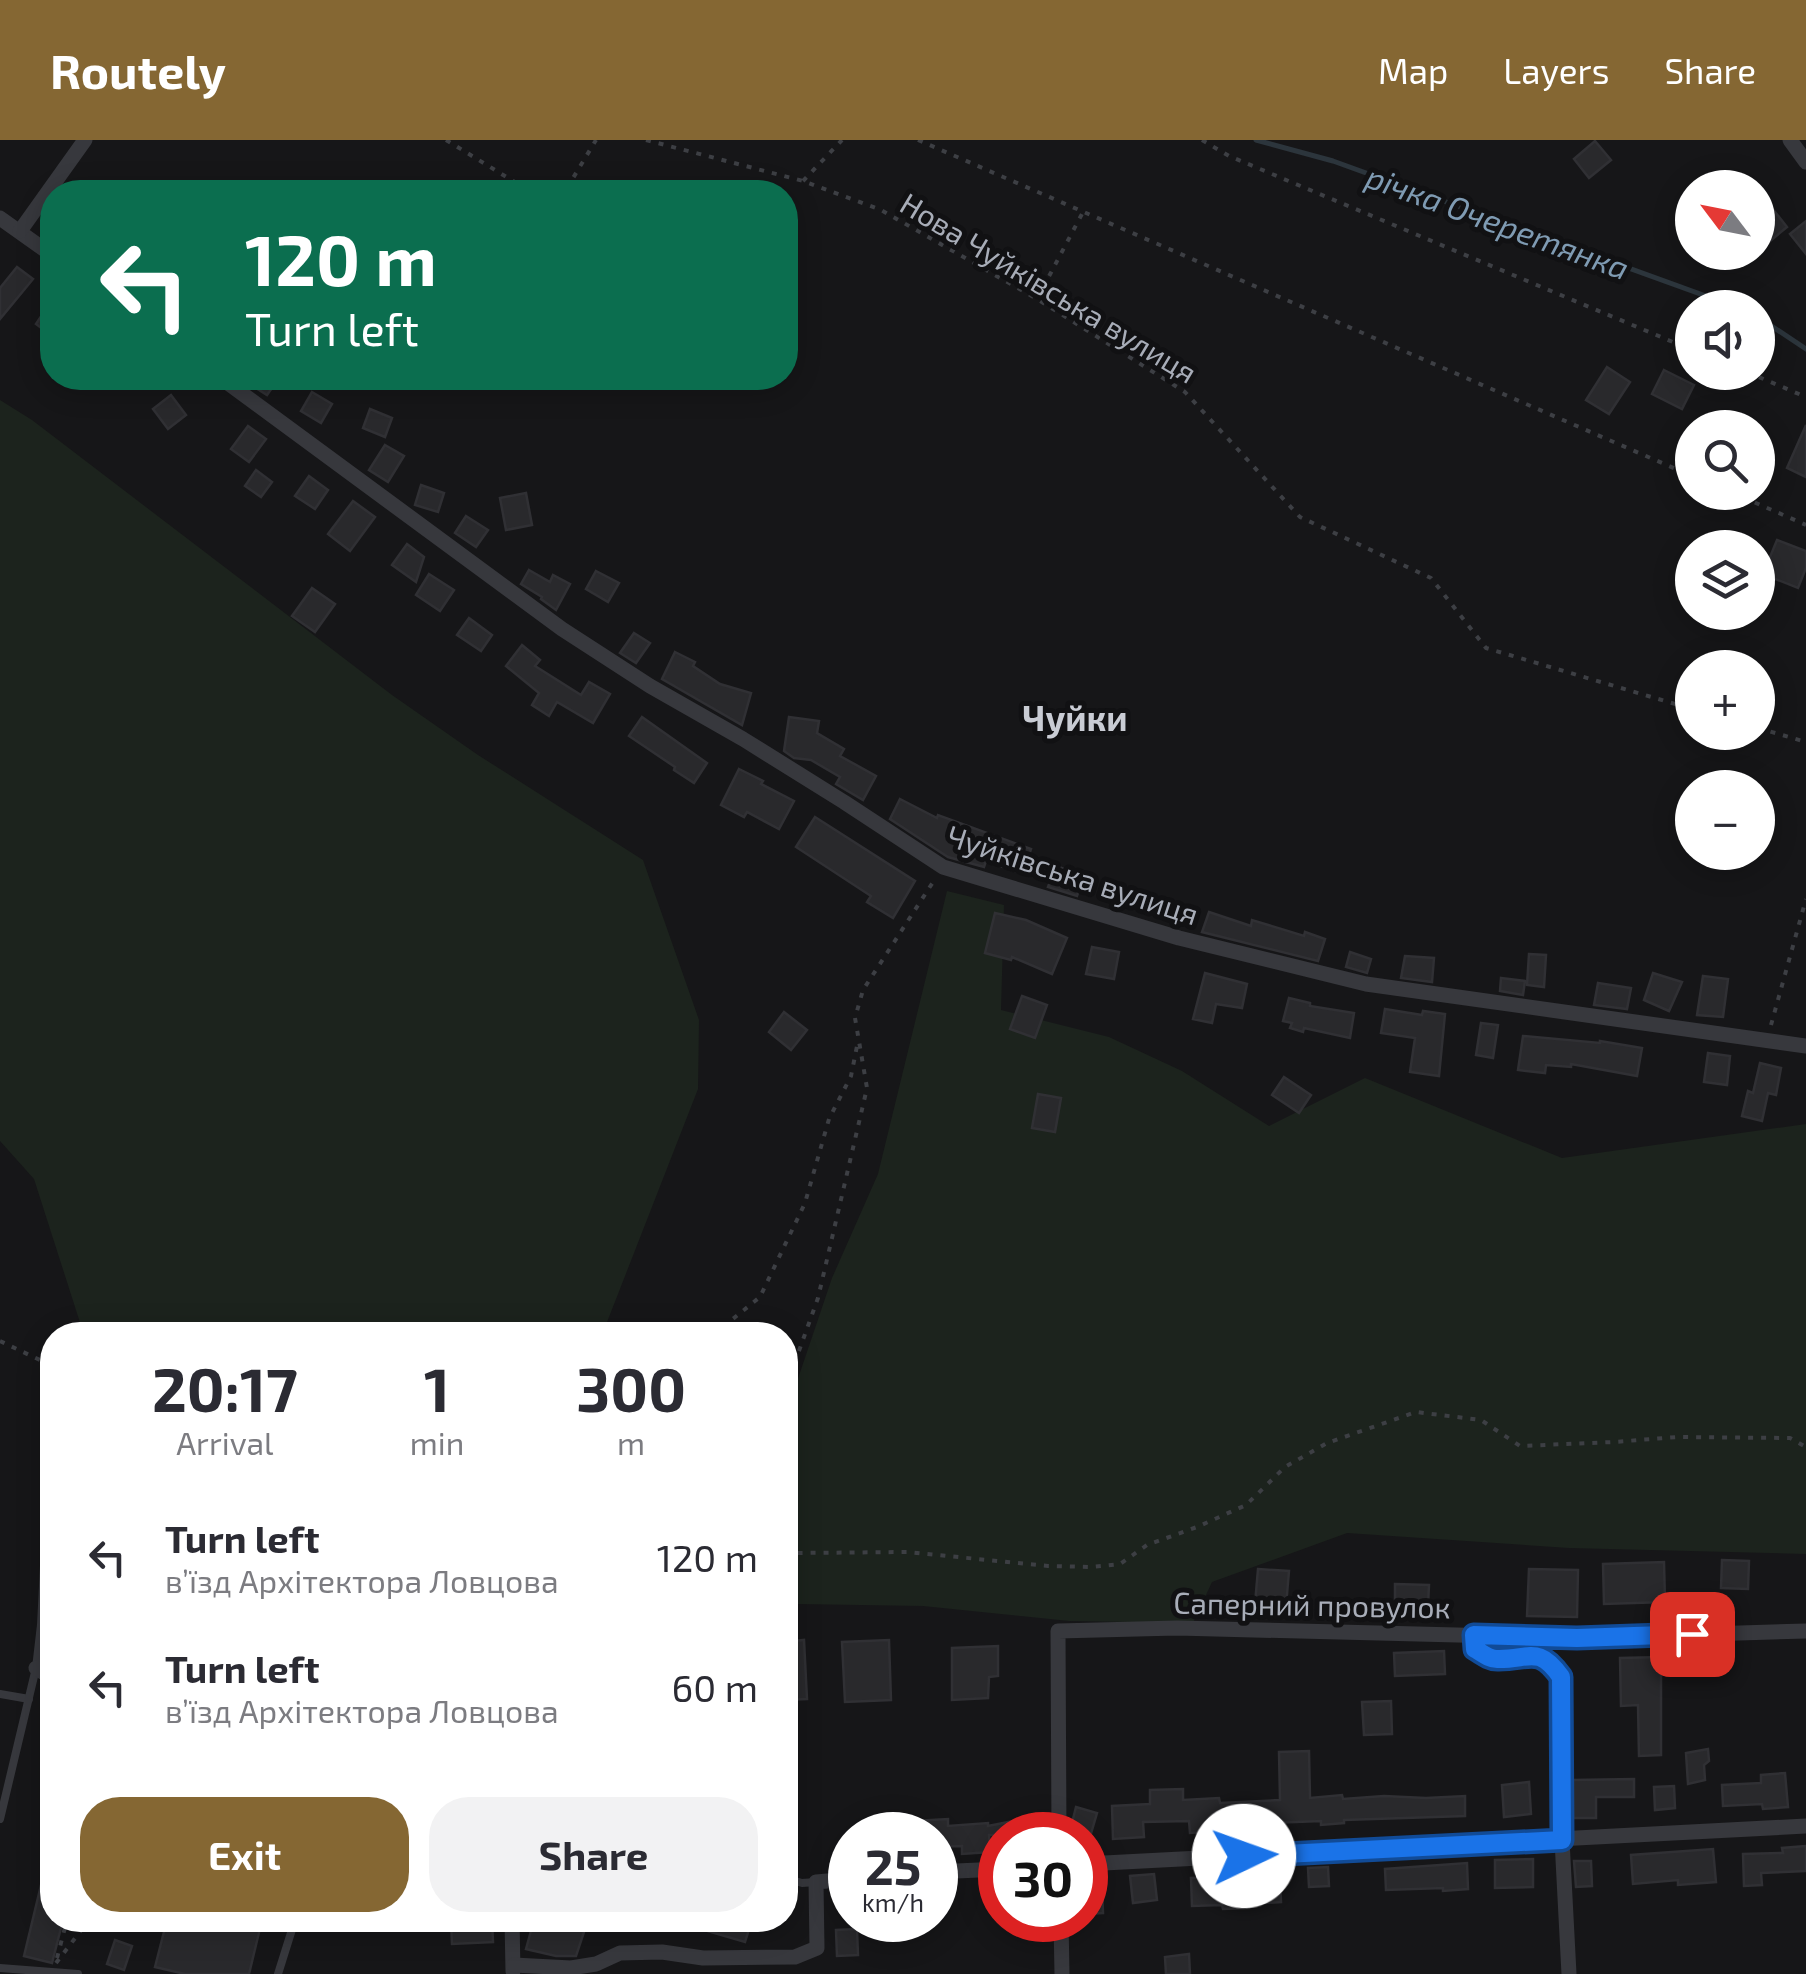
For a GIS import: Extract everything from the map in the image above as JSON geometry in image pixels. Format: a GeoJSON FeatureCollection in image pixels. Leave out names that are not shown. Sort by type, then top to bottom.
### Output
{"type":"FeatureCollection","features":[{"type":"Feature","properties":{"kind":"street"},"geometry":{"type":"LineString","coordinates":[[56,180],[85,140]]}},
{"type":"Feature","properties":{"kind":"street"},"geometry":{"type":"LineString","coordinates":[[1790,140],[1806,162]]}},
{"type":"Feature","properties":{"kind":"street"},"geometry":{"type":"LineString","coordinates":[[20,231],[40,203]]}},
{"type":"Feature","properties":{"kind":"street"},"geometry":{"type":"LineString","coordinates":[[0,218],[40,247]]}},
{"type":"Feature","properties":{"kind":"street","name":"Чуйківська вулиця"},"geometry":{"type":"LineString","coordinates":[[238,390],[562,629],[943,866],[1179,938],[1366,984],[1806,1046]]}},
{"type":"Feature","properties":{"kind":"street","name":"Саперний провулок"},"geometry":{"type":"LineString","coordinates":[[1059,1812],[1058,1631],[1177,1628],[1577,1638],[1806,1632]]}},
{"type":"Feature","properties":{"kind":"street"},"geometry":{"type":"LineString","coordinates":[[1474,1635],[1475,1649],[1492,1660],[1530,1654],[1550,1660],[1561,1677],[1562,1840],[1570,1974]]}},
{"type":"Feature","properties":{"kind":"street"},"geometry":{"type":"LineString","coordinates":[[36,1668],[40,1670]]}},
{"type":"Feature","properties":{"kind":"street"},"geometry":{"type":"LineString","coordinates":[[1108,1863],[1806,1826]]}},
{"type":"Feature","properties":{"kind":"street"},"geometry":{"type":"LineString","coordinates":[[512,1932],[513,1969],[596,1964],[620,1952],[662,1952],[703,1958],[795,1957],[817,1948],[816,1882],[828,1881]]}},
{"type":"Feature","properties":{"kind":"street"},"geometry":{"type":"LineString","coordinates":[[1061,1942],[1062,1974]]}},
{"type":"Feature","properties":{"kind":"lane"},"geometry":{"type":"LineString","coordinates":[[0,1819],[36,1668],[40,1634]]}},
{"type":"Feature","properties":{"kind":"lane"},"geometry":{"type":"LineString","coordinates":[[0,1694],[29,1698]]}},
{"type":"Feature","properties":{"kind":"lane"},"geometry":{"type":"LineString","coordinates":[[798,1882],[816,1882]]}},
{"type":"Feature","properties":{"kind":"lane"},"geometry":{"type":"LineString","coordinates":[[278,1974],[291,1932]]}},
{"type":"Feature","properties":{"kind":"lane"},"geometry":{"type":"LineString","coordinates":[[0,1968],[53,1967],[78,1974]]}},
{"type":"Feature","properties":{"kind":"path"},"geometry":{"type":"LineString","coordinates":[[446,140],[511,180]]}},
{"type":"Feature","properties":{"kind":"path"},"geometry":{"type":"LineString","coordinates":[[572,180],[596,140]]}},
{"type":"Feature","properties":{"kind":"path","name":"Нова Чуйківська вулиця"},"geometry":{"type":"LineString","coordinates":[[646,140],[803,181],[882,210],[1037,299],[1185,392],[1300,518],[1431,578],[1486,648],[1675,703]]}},
{"type":"Feature","properties":{"kind":"path"},"geometry":{"type":"LineString","coordinates":[[803,181],[842,140]]}},
{"type":"Feature","properties":{"kind":"path"},"geometry":{"type":"LineString","coordinates":[[918,140],[1675,469]]}},
{"type":"Feature","properties":{"kind":"path"},"geometry":{"type":"LineString","coordinates":[[1202,140],[1229,156],[1675,343]]}},
{"type":"Feature","properties":{"kind":"path"},"geometry":{"type":"LineString","coordinates":[[1037,299],[1082,212]]}},
{"type":"Feature","properties":{"kind":"path"},"geometry":{"type":"LineString","coordinates":[[1775,384],[1806,397]]}},
{"type":"Feature","properties":{"kind":"path"},"geometry":{"type":"LineString","coordinates":[[1772,510],[1806,525]]}},
{"type":"Feature","properties":{"kind":"path"},"geometry":{"type":"LineString","coordinates":[[1775,733],[1806,742]]}},
{"type":"Feature","properties":{"kind":"path"},"geometry":{"type":"LineString","coordinates":[[798,1354],[818,1298],[867,1088],[856,1018],[864,990],[943,866]]}},
{"type":"Feature","properties":{"kind":"path"},"geometry":{"type":"LineString","coordinates":[[1767,1040],[1806,898]]}},
{"type":"Feature","properties":{"kind":"path"},"geometry":{"type":"LineString","coordinates":[[729,1322],[760,1296],[805,1204],[829,1119],[850,1076],[858,1042]]}},
{"type":"Feature","properties":{"kind":"path"},"geometry":{"type":"LineString","coordinates":[[0,1341],[40,1360]]}},
{"type":"Feature","properties":{"kind":"path"},"geometry":{"type":"LineString","coordinates":[[798,1553],[907,1552],[1048,1566],[1120,1564],[1147,1545],[1246,1505],[1285,1467],[1327,1442],[1416,1412],[1481,1420],[1520,1446],[1677,1436],[1790,1438],[1806,1447]]}},
{"type":"Feature","properties":{"kind":"path"},"geometry":{"type":"LineString","coordinates":[[53,1967],[63,1932]]}},
{"type":"Feature","properties":{"kind":"path"},"geometry":{"type":"LineString","coordinates":[[53,1967],[79,1932]]}},
{"type":"Feature","properties":{"kind":"shaded area"},"geometry":{"type":"Polygon","coordinates":[[[0,400],[32,420],[392,695],[643,860],[699,1020],[698,1089],[607,1322],[80,1322],[34,1179],[0,1141],[0,400]]]}},
{"type":"Feature","properties":{"kind":"shaded area"},"geometry":{"type":"Polygon","coordinates":[[[947,891],[1004,905],[1001,1010],[1109,1037],[1182,1071],[1269,1126],[1365,1078],[1562,1158],[1806,1124],[1806,1554],[1569,1548],[1347,1533],[1212,1582],[1193,1623],[1069,1621],[923,1606],[798,1604],[798,1379],[832,1278],[878,1174],[947,891]]]}},
{"type":"Feature","properties":{"kind":"building"},"geometry":{"type":"Polygon","coordinates":[[[1595,141],[1611,160],[1589,178],[1574,159],[1595,141]]]}},
{"type":"Feature","properties":{"kind":"building"},"geometry":{"type":"Polygon","coordinates":[[[1775,212],[1787,227],[1775,237],[1775,212]]]}},
{"type":"Feature","properties":{"kind":"building"},"geometry":{"type":"Polygon","coordinates":[[[1806,221],[1806,254],[1790,234],[1806,221]]]}},
{"type":"Feature","properties":{"kind":"building"},"geometry":{"type":"Polygon","coordinates":[[[17,267],[33,279],[0,319],[0,288],[17,267]]]}},
{"type":"Feature","properties":{"kind":"building"},"geometry":{"type":"Polygon","coordinates":[[[1607,367],[1630,382],[1609,414],[1586,400],[1607,367]]]}},
{"type":"Feature","properties":{"kind":"building"},"geometry":{"type":"Polygon","coordinates":[[[1664,370],[1675,376],[1675,390],[1692,390],[1682,409],[1652,394],[1664,370]]]}},
{"type":"Feature","properties":{"kind":"building"},"geometry":{"type":"Polygon","coordinates":[[[312,392],[332,404],[321,423],[301,411],[312,392]]]}},
{"type":"Feature","properties":{"kind":"building"},"geometry":{"type":"Polygon","coordinates":[[[171,395],[186,415],[168,429],[153,409],[171,395]]]}},
{"type":"Feature","properties":{"kind":"building"},"geometry":{"type":"Polygon","coordinates":[[[370,409],[392,418],[385,437],[363,428],[370,409]]]}},
{"type":"Feature","properties":{"kind":"building"},"geometry":{"type":"Polygon","coordinates":[[[1806,425],[1806,477],[1787,468],[1806,425]]]}},
{"type":"Feature","properties":{"kind":"building"},"geometry":{"type":"Polygon","coordinates":[[[248,426],[266,439],[249,462],[231,449],[248,426]]]}},
{"type":"Feature","properties":{"kind":"building"},"geometry":{"type":"Polygon","coordinates":[[[385,445],[404,456],[388,482],[369,470],[385,445]]]}},
{"type":"Feature","properties":{"kind":"building"},"geometry":{"type":"Polygon","coordinates":[[[256,470],[272,482],[261,497],[245,486],[256,470]]]}},
{"type":"Feature","properties":{"kind":"building"},"geometry":{"type":"Polygon","coordinates":[[[309,476],[328,490],[315,509],[295,496],[309,476]]]}},
{"type":"Feature","properties":{"kind":"building"},"geometry":{"type":"Polygon","coordinates":[[[421,485],[444,493],[438,512],[415,505],[421,485]]]}},
{"type":"Feature","properties":{"kind":"building"},"geometry":{"type":"Polygon","coordinates":[[[526,493],[532,525],[506,530],[500,498],[526,493]]]}},
{"type":"Feature","properties":{"kind":"building"},"geometry":{"type":"Polygon","coordinates":[[[353,501],[375,517],[350,551],[328,534],[353,501]]]}},
{"type":"Feature","properties":{"kind":"building"},"geometry":{"type":"Polygon","coordinates":[[[466,516],[488,530],[476,547],[455,533],[466,516]]]}},
{"type":"Feature","properties":{"kind":"building"},"geometry":{"type":"Polygon","coordinates":[[[1777,540],[1806,551],[1806,568],[1798,588],[1775,579],[1777,540]]]}},
{"type":"Feature","properties":{"kind":"building"},"geometry":{"type":"Polygon","coordinates":[[[407,544],[424,557],[416,582],[392,565],[407,544]]]}},
{"type":"Feature","properties":{"kind":"building"},"geometry":{"type":"Polygon","coordinates":[[[529,570],[550,582],[553,575],[570,584],[556,610],[521,584],[529,570]]]}},
{"type":"Feature","properties":{"kind":"building"},"geometry":{"type":"Polygon","coordinates":[[[596,571],[619,583],[608,602],[586,589],[596,571]]]}},
{"type":"Feature","properties":{"kind":"building"},"geometry":{"type":"Polygon","coordinates":[[[429,574],[454,590],[440,611],[416,595],[429,574]]]}},
{"type":"Feature","properties":{"kind":"building"},"geometry":{"type":"Polygon","coordinates":[[[312,588],[335,604],[315,632],[292,616],[312,588]]]}},
{"type":"Feature","properties":{"kind":"building"},"geometry":{"type":"Polygon","coordinates":[[[469,618],[492,635],[481,651],[457,635],[469,618]]]}},
{"type":"Feature","properties":{"kind":"building"},"geometry":{"type":"Polygon","coordinates":[[[634,633],[650,643],[636,663],[620,653],[634,633]]]}},
{"type":"Feature","properties":{"kind":"building"},"geometry":{"type":"Polygon","coordinates":[[[522,645],[540,660],[535,666],[581,695],[589,682],[610,694],[593,723],[557,702],[549,716],[532,705],[539,693],[506,666],[522,645]]]}},
{"type":"Feature","properties":{"kind":"building"},"geometry":{"type":"Polygon","coordinates":[[[675,652],[695,662],[693,666],[720,684],[751,693],[742,725],[662,679],[675,652]]]}},
{"type":"Feature","properties":{"kind":"building"},"geometry":{"type":"Polygon","coordinates":[[[642,717],[707,763],[694,783],[629,736],[642,717]]]}},
{"type":"Feature","properties":{"kind":"building"},"geometry":{"type":"Polygon","coordinates":[[[789,717],[819,721],[817,733],[844,749],[840,756],[876,776],[863,800],[836,784],[840,777],[811,760],[794,758],[784,751],[789,717]]]}},
{"type":"Feature","properties":{"kind":"building"},"geometry":{"type":"Polygon","coordinates":[[[739,769],[794,801],[779,829],[747,812],[744,817],[721,805],[739,769]]]}},
{"type":"Feature","properties":{"kind":"building"},"geometry":{"type":"Polygon","coordinates":[[[900,799],[937,818],[938,815],[1031,849],[1023,874],[986,861],[984,867],[948,857],[890,819],[900,799]]]}},
{"type":"Feature","properties":{"kind":"building"},"geometry":{"type":"Polygon","coordinates":[[[815,817],[915,881],[893,918],[867,902],[871,896],[796,847],[815,817]]]}},
{"type":"Feature","properties":{"kind":"building"},"geometry":{"type":"Polygon","coordinates":[[[1056,866],[1084,876],[1077,896],[1048,887],[1056,866]]]}},
{"type":"Feature","properties":{"kind":"building"},"geometry":{"type":"Polygon","coordinates":[[[1209,912],[1251,926],[1252,920],[1325,939],[1318,961],[1202,932],[1209,912]]]}},
{"type":"Feature","properties":{"kind":"building"},"geometry":{"type":"Polygon","coordinates":[[[995,913],[1026,920],[1067,938],[1052,974],[1012,957],[1011,960],[985,953],[995,913]]]}},
{"type":"Feature","properties":{"kind":"building"},"geometry":{"type":"Polygon","coordinates":[[[1092,947],[1119,952],[1114,979],[1086,974],[1092,947]]]}},
{"type":"Feature","properties":{"kind":"building"},"geometry":{"type":"Polygon","coordinates":[[[1350,952],[1371,959],[1367,973],[1346,967],[1350,952]]]}},
{"type":"Feature","properties":{"kind":"building"},"geometry":{"type":"Polygon","coordinates":[[[1529,954],[1546,955],[1544,987],[1527,985],[1529,954]]]}},
{"type":"Feature","properties":{"kind":"building"},"geometry":{"type":"Polygon","coordinates":[[[1405,956],[1434,958],[1432,982],[1401,978],[1405,956]]]}},
{"type":"Feature","properties":{"kind":"building"},"geometry":{"type":"Polygon","coordinates":[[[1205,973],[1247,984],[1242,1008],[1216,1004],[1212,1023],[1193,1019],[1205,973]]]}},
{"type":"Feature","properties":{"kind":"building"},"geometry":{"type":"Polygon","coordinates":[[[1653,973],[1682,982],[1669,1011],[1644,1000],[1653,973]]]}},
{"type":"Feature","properties":{"kind":"building"},"geometry":{"type":"Polygon","coordinates":[[[1703,976],[1728,979],[1723,1017],[1697,1015],[1703,976]]]}},
{"type":"Feature","properties":{"kind":"building"},"geometry":{"type":"Polygon","coordinates":[[[1501,978],[1525,981],[1523,995],[1500,991],[1501,978]]]}},
{"type":"Feature","properties":{"kind":"building"},"geometry":{"type":"Polygon","coordinates":[[[1598,983],[1631,988],[1627,1009],[1594,1005],[1598,983]]]}},
{"type":"Feature","properties":{"kind":"building"},"geometry":{"type":"Polygon","coordinates":[[[1022,996],[1047,1005],[1035,1038],[1010,1029],[1022,996]]]}},
{"type":"Feature","properties":{"kind":"building"},"geometry":{"type":"Polygon","coordinates":[[[1289,998],[1310,1006],[1354,1013],[1350,1038],[1290,1028],[1292,1023],[1283,1021],[1289,998]]]}},
{"type":"Feature","properties":{"kind":"building"},"geometry":{"type":"Polygon","coordinates":[[[1385,1009],[1445,1014],[1439,1076],[1410,1072],[1415,1038],[1381,1033],[1385,1009]]]}},
{"type":"Feature","properties":{"kind":"building"},"geometry":{"type":"Polygon","coordinates":[[[784,1012],[807,1030],[791,1050],[769,1032],[784,1012]]]}},
{"type":"Feature","properties":{"kind":"building"},"geometry":{"type":"Polygon","coordinates":[[[1481,1023],[1498,1025],[1493,1058],[1476,1055],[1481,1023]]]}},
{"type":"Feature","properties":{"kind":"building"},"geometry":{"type":"Polygon","coordinates":[[[1523,1036],[1642,1048],[1637,1076],[1571,1064],[1546,1065],[1545,1073],[1518,1070],[1523,1036]]]}},
{"type":"Feature","properties":{"kind":"building"},"geometry":{"type":"Polygon","coordinates":[[[1708,1053],[1730,1056],[1727,1085],[1704,1082],[1708,1053]]]}},
{"type":"Feature","properties":{"kind":"building"},"geometry":{"type":"Polygon","coordinates":[[[1760,1063],[1781,1068],[1776,1095],[1768,1093],[1762,1121],[1742,1116],[1748,1091],[1753,1093],[1760,1063]]]}},
{"type":"Feature","properties":{"kind":"building"},"geometry":{"type":"Polygon","coordinates":[[[1284,1077],[1311,1095],[1299,1113],[1272,1095],[1284,1077]]]}},
{"type":"Feature","properties":{"kind":"building"},"geometry":{"type":"Polygon","coordinates":[[[1038,1094],[1061,1098],[1055,1132],[1032,1128],[1038,1094]]]}},
{"type":"Feature","properties":{"kind":"building"},"geometry":{"type":"Polygon","coordinates":[[[1722,1560],[1749,1561],[1748,1589],[1721,1588],[1722,1560]]]}},
{"type":"Feature","properties":{"kind":"building"},"geometry":{"type":"Polygon","coordinates":[[[1664,1562],[1665,1602],[1604,1604],[1603,1564],[1664,1562]]]}},
{"type":"Feature","properties":{"kind":"building"},"geometry":{"type":"Polygon","coordinates":[[[1258,1569],[1289,1571],[1286,1606],[1255,1604],[1258,1569]]]}},
{"type":"Feature","properties":{"kind":"building"},"geometry":{"type":"Polygon","coordinates":[[[1529,1569],[1578,1570],[1577,1617],[1527,1616],[1529,1569]]]}},
{"type":"Feature","properties":{"kind":"building"},"geometry":{"type":"Polygon","coordinates":[[[1395,1584],[1429,1585],[1428,1606],[1395,1605],[1395,1584]]]}},
{"type":"Feature","properties":{"kind":"building"},"geometry":{"type":"Polygon","coordinates":[[[804,1640],[807,1699],[798,1699],[798,1641],[804,1640]]]}},
{"type":"Feature","properties":{"kind":"building"},"geometry":{"type":"Polygon","coordinates":[[[889,1640],[891,1700],[845,1702],[842,1642],[889,1640]]]}},
{"type":"Feature","properties":{"kind":"building"},"geometry":{"type":"Polygon","coordinates":[[[998,1646],[998,1676],[989,1677],[988,1698],[952,1700],[952,1648],[998,1646]]]}},
{"type":"Feature","properties":{"kind":"building"},"geometry":{"type":"Polygon","coordinates":[[[1444,1651],[1445,1674],[1395,1676],[1394,1653],[1444,1651]]]}},
{"type":"Feature","properties":{"kind":"building"},"geometry":{"type":"Polygon","coordinates":[[[1661,1657],[1661,1755],[1639,1756],[1638,1705],[1621,1706],[1620,1658],[1661,1657]]]}},
{"type":"Feature","properties":{"kind":"building"},"geometry":{"type":"Polygon","coordinates":[[[1391,1701],[1392,1734],[1364,1735],[1362,1702],[1391,1701]]]}},
{"type":"Feature","properties":{"kind":"building"},"geometry":{"type":"Polygon","coordinates":[[[1708,1749],[1705,1780],[1688,1784],[1686,1753],[1708,1749]]]}},
{"type":"Feature","properties":{"kind":"building"},"geometry":{"type":"Polygon","coordinates":[[[1309,1751],[1310,1798],[1465,1796],[1465,1816],[1344,1820],[1321,1825],[1321,1821],[1220,1825],[1221,1831],[1190,1833],[1189,1821],[1143,1822],[1144,1837],[1113,1839],[1112,1806],[1150,1804],[1150,1790],[1183,1789],[1183,1800],[1219,1798],[1220,1803],[1280,1800],[1279,1752],[1309,1751]]]}},
{"type":"Feature","properties":{"kind":"building"},"geometry":{"type":"Polygon","coordinates":[[[1785,1773],[1788,1807],[1723,1806],[1722,1785],[1761,1783],[1761,1775],[1785,1773]]]}},
{"type":"Feature","properties":{"kind":"building"},"geometry":{"type":"Polygon","coordinates":[[[1634,1779],[1634,1797],[1596,1797],[1596,1818],[1573,1818],[1573,1780],[1634,1779]]]}},
{"type":"Feature","properties":{"kind":"building"},"geometry":{"type":"Polygon","coordinates":[[[1529,1782],[1531,1814],[1504,1817],[1502,1785],[1529,1782]]]}},
{"type":"Feature","properties":{"kind":"building"},"geometry":{"type":"Polygon","coordinates":[[[1674,1786],[1675,1808],[1655,1810],[1654,1787],[1674,1786]]]}},
{"type":"Feature","properties":{"kind":"building"},"geometry":{"type":"Polygon","coordinates":[[[978,1824],[978,1853],[962,1854],[958,1825],[978,1824]]]}},
{"type":"Feature","properties":{"kind":"building"},"geometry":{"type":"Polygon","coordinates":[[[1806,1846],[1806,1871],[1761,1873],[1762,1885],[1744,1886],[1743,1854],[1783,1853],[1782,1848],[1806,1846]]]}},
{"type":"Feature","properties":{"kind":"building"},"geometry":{"type":"Polygon","coordinates":[[[1713,1849],[1716,1882],[1633,1884],[1631,1855],[1713,1849]]]}},
{"type":"Feature","properties":{"kind":"building"},"geometry":{"type":"Polygon","coordinates":[[[1533,1859],[1533,1887],[1495,1888],[1495,1860],[1533,1859]]]}},
{"type":"Feature","properties":{"kind":"building"},"geometry":{"type":"Polygon","coordinates":[[[1574,1861],[1591,1861],[1592,1886],[1576,1887],[1574,1861]]]}},
{"type":"Feature","properties":{"kind":"building"},"geometry":{"type":"Polygon","coordinates":[[[1467,1863],[1468,1889],[1386,1890],[1385,1869],[1467,1863]]]}},
{"type":"Feature","properties":{"kind":"building"},"geometry":{"type":"Polygon","coordinates":[[[1328,1867],[1329,1886],[1309,1887],[1308,1868],[1328,1867]]]}},
{"type":"Feature","properties":{"kind":"building"},"geometry":{"type":"Polygon","coordinates":[[[1154,1874],[1157,1900],[1133,1903],[1130,1876],[1154,1874]]]}},
{"type":"Feature","properties":{"kind":"building"},"geometry":{"type":"Polygon","coordinates":[[[1280,1874],[1281,1902],[1249,1904],[1249,1908],[1192,1906],[1191,1878],[1280,1874]]]}},
{"type":"Feature","properties":{"kind":"building"},"geometry":{"type":"Polygon","coordinates":[[[40,1889],[40,1932],[60,1932],[52,1963],[24,1956],[40,1889]]]}},
{"type":"Feature","properties":{"kind":"building"},"geometry":{"type":"Polygon","coordinates":[[[164,1932],[259,1932],[249,1974],[185,1974],[155,1967],[164,1932]]]}},
{"type":"Feature","properties":{"kind":"building"},"geometry":{"type":"Polygon","coordinates":[[[452,1932],[493,1932],[493,1942],[452,1944],[452,1932]]]}},
{"type":"Feature","properties":{"kind":"building"},"geometry":{"type":"Polygon","coordinates":[[[531,1932],[584,1932],[576,1956],[526,1949],[531,1932]]]}},
{"type":"Feature","properties":{"kind":"building"},"geometry":{"type":"Polygon","coordinates":[[[711,1932],[748,1932],[745,1942],[711,1932]]]}},
{"type":"Feature","properties":{"kind":"building"},"geometry":{"type":"Polygon","coordinates":[[[115,1940],[132,1946],[124,1970],[107,1964],[115,1940]]]}},
{"type":"Feature","properties":{"kind":"building"},"geometry":{"type":"Polygon","coordinates":[[[836,1942],[858,1942],[858,1955],[837,1956],[836,1942]]]}},
{"type":"Feature","properties":{"kind":"building"},"geometry":{"type":"Polygon","coordinates":[[[1189,1954],[1190,1974],[1166,1974],[1165,1957],[1189,1954]]]}},
{"type":"Feature","properties":{"kind":"waterway","name":"річка Очеретянка"},"geometry":{"type":"LineString","coordinates":[[1256,140],[1333,161],[1689,290]]}},
{"type":"Feature","properties":{"kind":"waterway","name":"річка Очеретянка"},"geometry":{"type":"LineString","coordinates":[[1775,328],[1806,349]]}},
{"type":"Feature","properties":{"kind":"district","name":"Чуйки"},"geometry":{"type":"Point","coordinates":[1075,717]}},
{"type":"Feature","properties":{"kind":"route"},"geometry":{"type":"LineString","coordinates":[[1244,1856],[1562,1840],[1561,1677],[1550,1660],[1530,1654],[1492,1660],[1475,1649],[1474,1635],[1577,1638],[1692,1634]]}}]}
